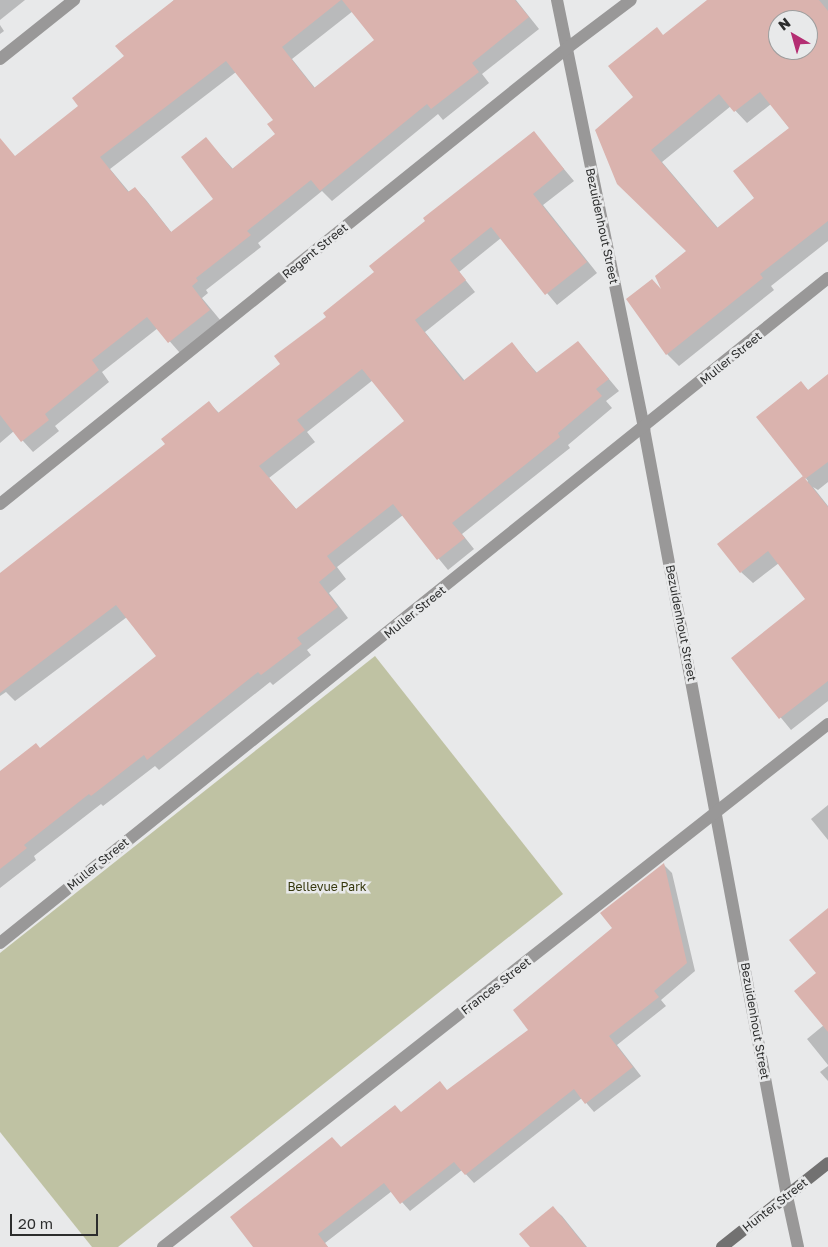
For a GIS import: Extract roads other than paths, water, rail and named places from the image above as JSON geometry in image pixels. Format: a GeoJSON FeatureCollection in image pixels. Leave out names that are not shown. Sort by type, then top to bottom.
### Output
{"type":"FeatureCollection","features":[{"type":"Feature","properties":{"kind":"main road","name":"Hunter Street"},"geometry":{"type":"LineString","coordinates":[[722,1247],[828,1163]]}},
{"type":"Feature","properties":{"kind":"street"},"geometry":{"type":"LineString","coordinates":[[0,59],[74,0]]}},
{"type":"Feature","properties":{"kind":"street","name":"Bezuidenhout Street"},"geometry":{"type":"LineString","coordinates":[[557,0],[644,429],[798,1247]]}},
{"type":"Feature","properties":{"kind":"street","name":"Regent Street"},"geometry":{"type":"LineString","coordinates":[[0,504],[566,49],[631,0]]}},
{"type":"Feature","properties":{"kind":"street","name":"Muller Street"},"geometry":{"type":"LineString","coordinates":[[0,943],[644,429],[828,278]]}},
{"type":"Feature","properties":{"kind":"street","name":"Frances Street"},"geometry":{"type":"LineString","coordinates":[[163,1247],[828,724]]}},
{"type":"Feature","properties":{"kind":"park label","name":"Bellevue Park"},"geometry":{"type":"Point","coordinates":[327,887]}}]}
